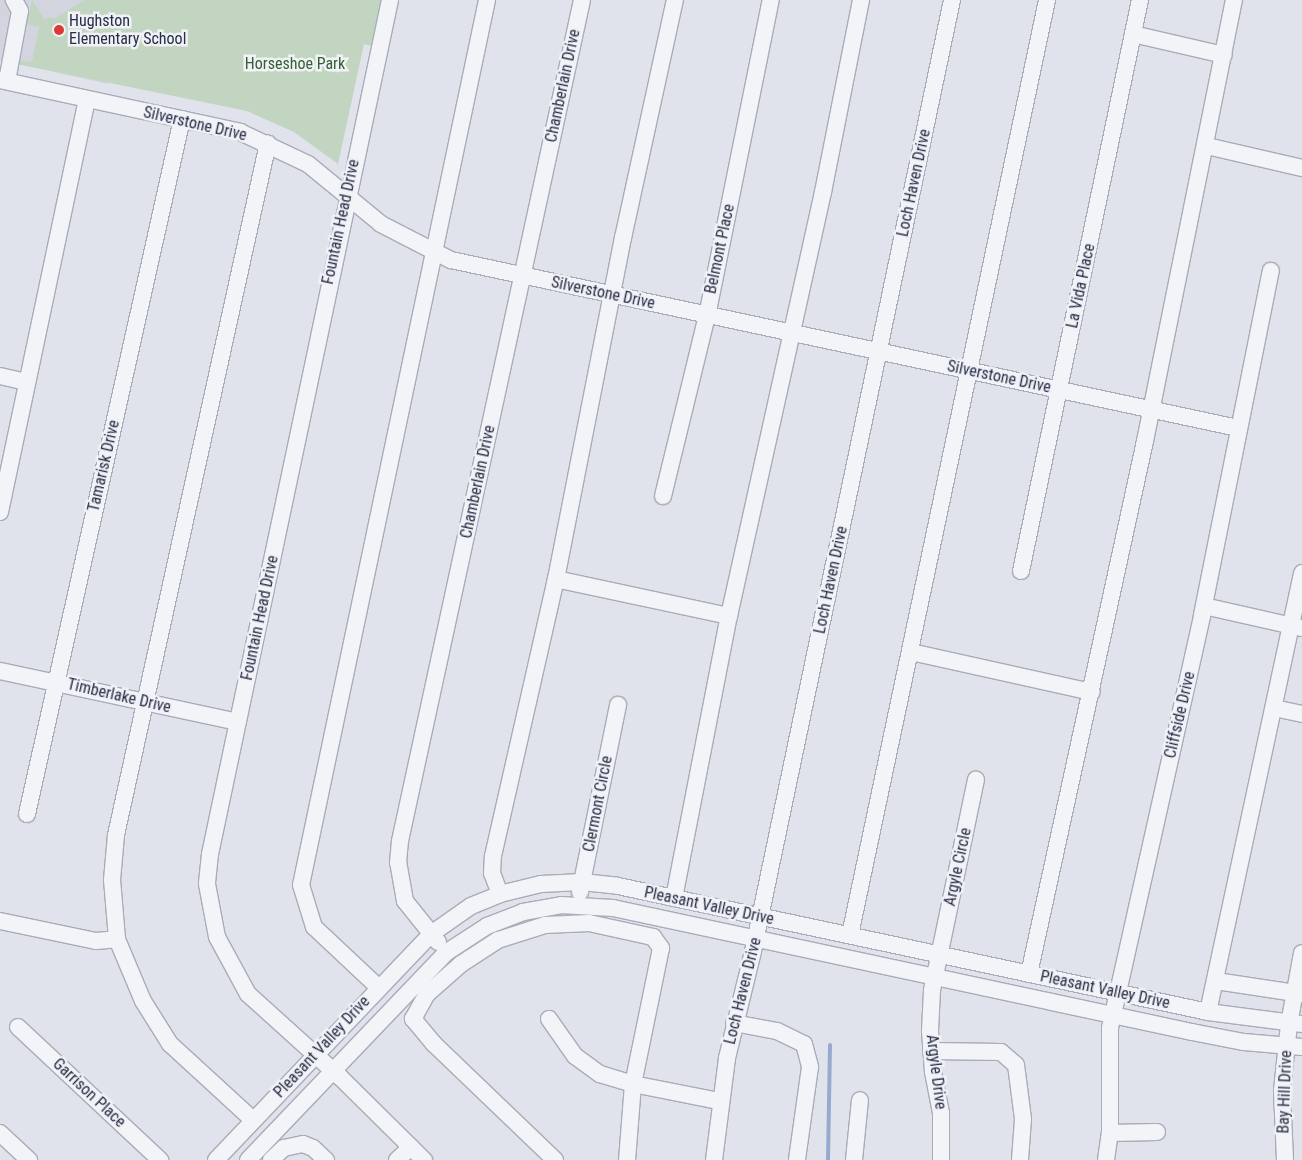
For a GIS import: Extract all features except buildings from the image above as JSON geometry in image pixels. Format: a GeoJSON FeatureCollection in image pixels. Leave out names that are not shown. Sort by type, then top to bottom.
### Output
{"type":"FeatureCollection","features":[{"type":"Feature","properties":{"kind":"street"},"geometry":{"type":"LineString","coordinates":[[4,81],[20,10],[14,0]]}},
{"type":"Feature","properties":{"kind":"street","name":"Fountain Head Drive"},"geometry":{"type":"LineString","coordinates":[[390,0],[346,196],[210,854],[207,884],[210,910],[221,946],[248,994],[332,1070],[424,1160]]}},
{"type":"Feature","properties":{"kind":"street"},"geometry":{"type":"LineString","coordinates":[[378,987],[314,927],[301,886],[487,0]]}},
{"type":"Feature","properties":{"kind":"street","name":"Chamberlain Drive"},"geometry":{"type":"LineString","coordinates":[[446,952],[405,901],[398,863],[400,841],[582,0]]}},
{"type":"Feature","properties":{"kind":"street"},"geometry":{"type":"LineString","coordinates":[[500,894],[492,873],[493,856],[556,579],[613,294],[675,0]]}},
{"type":"Feature","properties":{"kind":"street","name":"Belmont Place"},"geometry":{"type":"LineString","coordinates":[[663,496],[707,316],[771,0]]}},
{"type":"Feature","properties":{"kind":"street"},"geometry":{"type":"LineString","coordinates":[[674,898],[729,616],[861,0]]}},
{"type":"Feature","properties":{"kind":"street","name":"Loch Haven Drive"},"geometry":{"type":"LineString","coordinates":[[714,1160],[719,1101],[734,1023],[761,917],[952,0]]}},
{"type":"Feature","properties":{"kind":"street"},"geometry":{"type":"LineString","coordinates":[[850,936],[971,371],[1047,0]]}},
{"type":"Feature","properties":{"kind":"street","name":"La Vida Place"},"geometry":{"type":"LineString","coordinates":[[1021,571],[1140,0]]}},
{"type":"Feature","properties":{"kind":"street"},"geometry":{"type":"LineString","coordinates":[[1029,974],[1092,692],[1207,146],[1234,0]]}},
{"type":"Feature","properties":{"kind":"street"},"geometry":{"type":"LineString","coordinates":[[1134,34],[1224,55]]}},
{"type":"Feature","properties":{"kind":"street","name":"Silverstone Drive"},"geometry":{"type":"LineString","coordinates":[[4,81],[240,132],[268,143],[308,164],[381,224],[451,260],[1238,428]]}},
{"type":"Feature","properties":{"kind":"street"},"geometry":{"type":"LineString","coordinates":[[0,512],[87,99]]}},
{"type":"Feature","properties":{"kind":"street","name":"Tamarisk Drive"},"geometry":{"type":"LineString","coordinates":[[27,814],[55,681],[182,119]]}},
{"type":"Feature","properties":{"kind":"street"},"geometry":{"type":"LineString","coordinates":[[254,1120],[170,1044],[143,1001],[117,939],[112,880],[116,835],[260,166],[268,143]]}},
{"type":"Feature","properties":{"kind":"street"},"geometry":{"type":"LineString","coordinates":[[1207,146],[1302,168]]}},
{"type":"Feature","properties":{"kind":"street","name":"Cliffside Drive"},"geometry":{"type":"LineString","coordinates":[[1106,1160],[1110,1133],[1108,1051],[1117,992],[1204,606],[1238,428],[1271,271]]}},
{"type":"Feature","properties":{"kind":"street"},"geometry":{"type":"LineString","coordinates":[[0,376],[27,382]]}},
{"type":"Feature","properties":{"kind":"street"},"geometry":{"type":"LineString","coordinates":[[1208,1012],[1274,708],[1297,626],[1302,573]]}},
{"type":"Feature","properties":{"kind":"street"},"geometry":{"type":"LineString","coordinates":[[556,579],[729,616]]}},
{"type":"Feature","properties":{"kind":"street"},"geometry":{"type":"LineString","coordinates":[[1204,606],[1297,626]]}},
{"type":"Feature","properties":{"kind":"street"},"geometry":{"type":"LineString","coordinates":[[911,652],[1092,692]]}},
{"type":"Feature","properties":{"kind":"street","name":"Timberlake Drive"},"geometry":{"type":"LineString","coordinates":[[0,671],[55,681],[238,722]]}},
{"type":"Feature","properties":{"kind":"street","name":"Clermont Circle"},"geometry":{"type":"LineString","coordinates":[[578,904],[618,705]]}},
{"type":"Feature","properties":{"kind":"street"},"geometry":{"type":"LineString","coordinates":[[1274,708],[1302,714]]}},
{"type":"Feature","properties":{"kind":"street","name":"Argyle Circle"},"geometry":{"type":"LineString","coordinates":[[939,954],[976,780]]}},
{"type":"Feature","properties":{"kind":"street","name":"Pleasant Valley Drive"},"geometry":{"type":"LineString","coordinates":[[216,1160],[378,987],[431,934],[471,906],[500,894],[541,884],[582,882],[618,886],[1208,1012],[1295,1024]]}},
{"type":"Feature","properties":{"kind":"street","name":"Pleasant Valley Drive"},"geometry":{"type":"LineString","coordinates":[[248,1160],[446,952],[496,922],[523,912],[578,904],[612,908],[1244,1042],[1294,1046]]}},
{"type":"Feature","properties":{"kind":"street"},"geometry":{"type":"LineString","coordinates":[[0,921],[96,941],[117,939]]}},
{"type":"Feature","properties":{"kind":"street"},"geometry":{"type":"LineString","coordinates":[[555,1160],[434,1044],[413,1019],[427,994],[462,964],[498,940],[545,925],[589,923],[653,937],[661,948],[633,1084],[627,1160]]}},
{"type":"Feature","properties":{"kind":"street","name":"Bay Hill Drive"},"geometry":{"type":"LineString","coordinates":[[1285,1160],[1282,1090],[1294,1046],[1302,953]]}},
{"type":"Feature","properties":{"kind":"street","name":"Argyle Drive"},"geometry":{"type":"LineString","coordinates":[[939,954],[935,977],[931,1051],[941,1113],[941,1160]]}},
{"type":"Feature","properties":{"kind":"street"},"geometry":{"type":"LineString","coordinates":[[1216,981],[1298,995]]}},
{"type":"Feature","properties":{"kind":"street"},"geometry":{"type":"LineString","coordinates":[[549,1019],[575,1056],[600,1074],[633,1084],[719,1101]]}},
{"type":"Feature","properties":{"kind":"street"},"geometry":{"type":"LineString","coordinates":[[734,1023],[777,1031],[804,1044],[810,1067],[797,1160]]}},
{"type":"Feature","properties":{"kind":"street","name":"Garrison Place"},"geometry":{"type":"LineString","coordinates":[[18,1027],[160,1160]]}},
{"type":"Feature","properties":{"kind":"street"},"geometry":{"type":"LineString","coordinates":[[931,1051],[1000,1052],[1016,1065],[1022,1119],[1020,1160]]}},
{"type":"Feature","properties":{"kind":"street"},"geometry":{"type":"LineString","coordinates":[[854,1160],[860,1100]]}},
{"type":"Feature","properties":{"kind":"street"},"geometry":{"type":"LineString","coordinates":[[1110,1133],[1157,1132]]}},
{"type":"Feature","properties":{"kind":"street"},"geometry":{"type":"LineString","coordinates":[[0,1133],[29,1160]]}},
{"type":"Feature","properties":{"kind":"street"},"geometry":{"type":"LineString","coordinates":[[271,1160],[284,1148],[302,1144],[313,1148],[326,1160]]}},
{"type":"Feature","properties":{"kind":"street"},"geometry":{"type":"LineString","coordinates":[[397,1160],[410,1147]]}},
{"type":"Feature","properties":{"kind":"shaded area","name":"Hughston Elementary School"},"geometry":{"type":"Polygon","coordinates":[[[0,0],[125,0],[108,84],[0,60],[0,0]]]}},
{"type":"Feature","properties":{"kind":"green space","name":"Horseshoe Park"},"geometry":{"type":"Polygon","coordinates":[[[32,0],[45,20],[49,17],[54,19],[84,0],[381,0],[371,46],[364,44],[338,164],[294,132],[247,111],[17,64],[18,60],[32,62],[39,27],[27,24],[32,0]]]}},
{"type":"Feature","properties":{"kind":"waterway"},"geometry":{"type":"LineString","coordinates":[[828,1160],[830,1045]]}},
{"type":"Feature","properties":{"kind":"place","name":"Hughston Elementary School"},"geometry":{"type":"Point","coordinates":[59,30]}}]}
